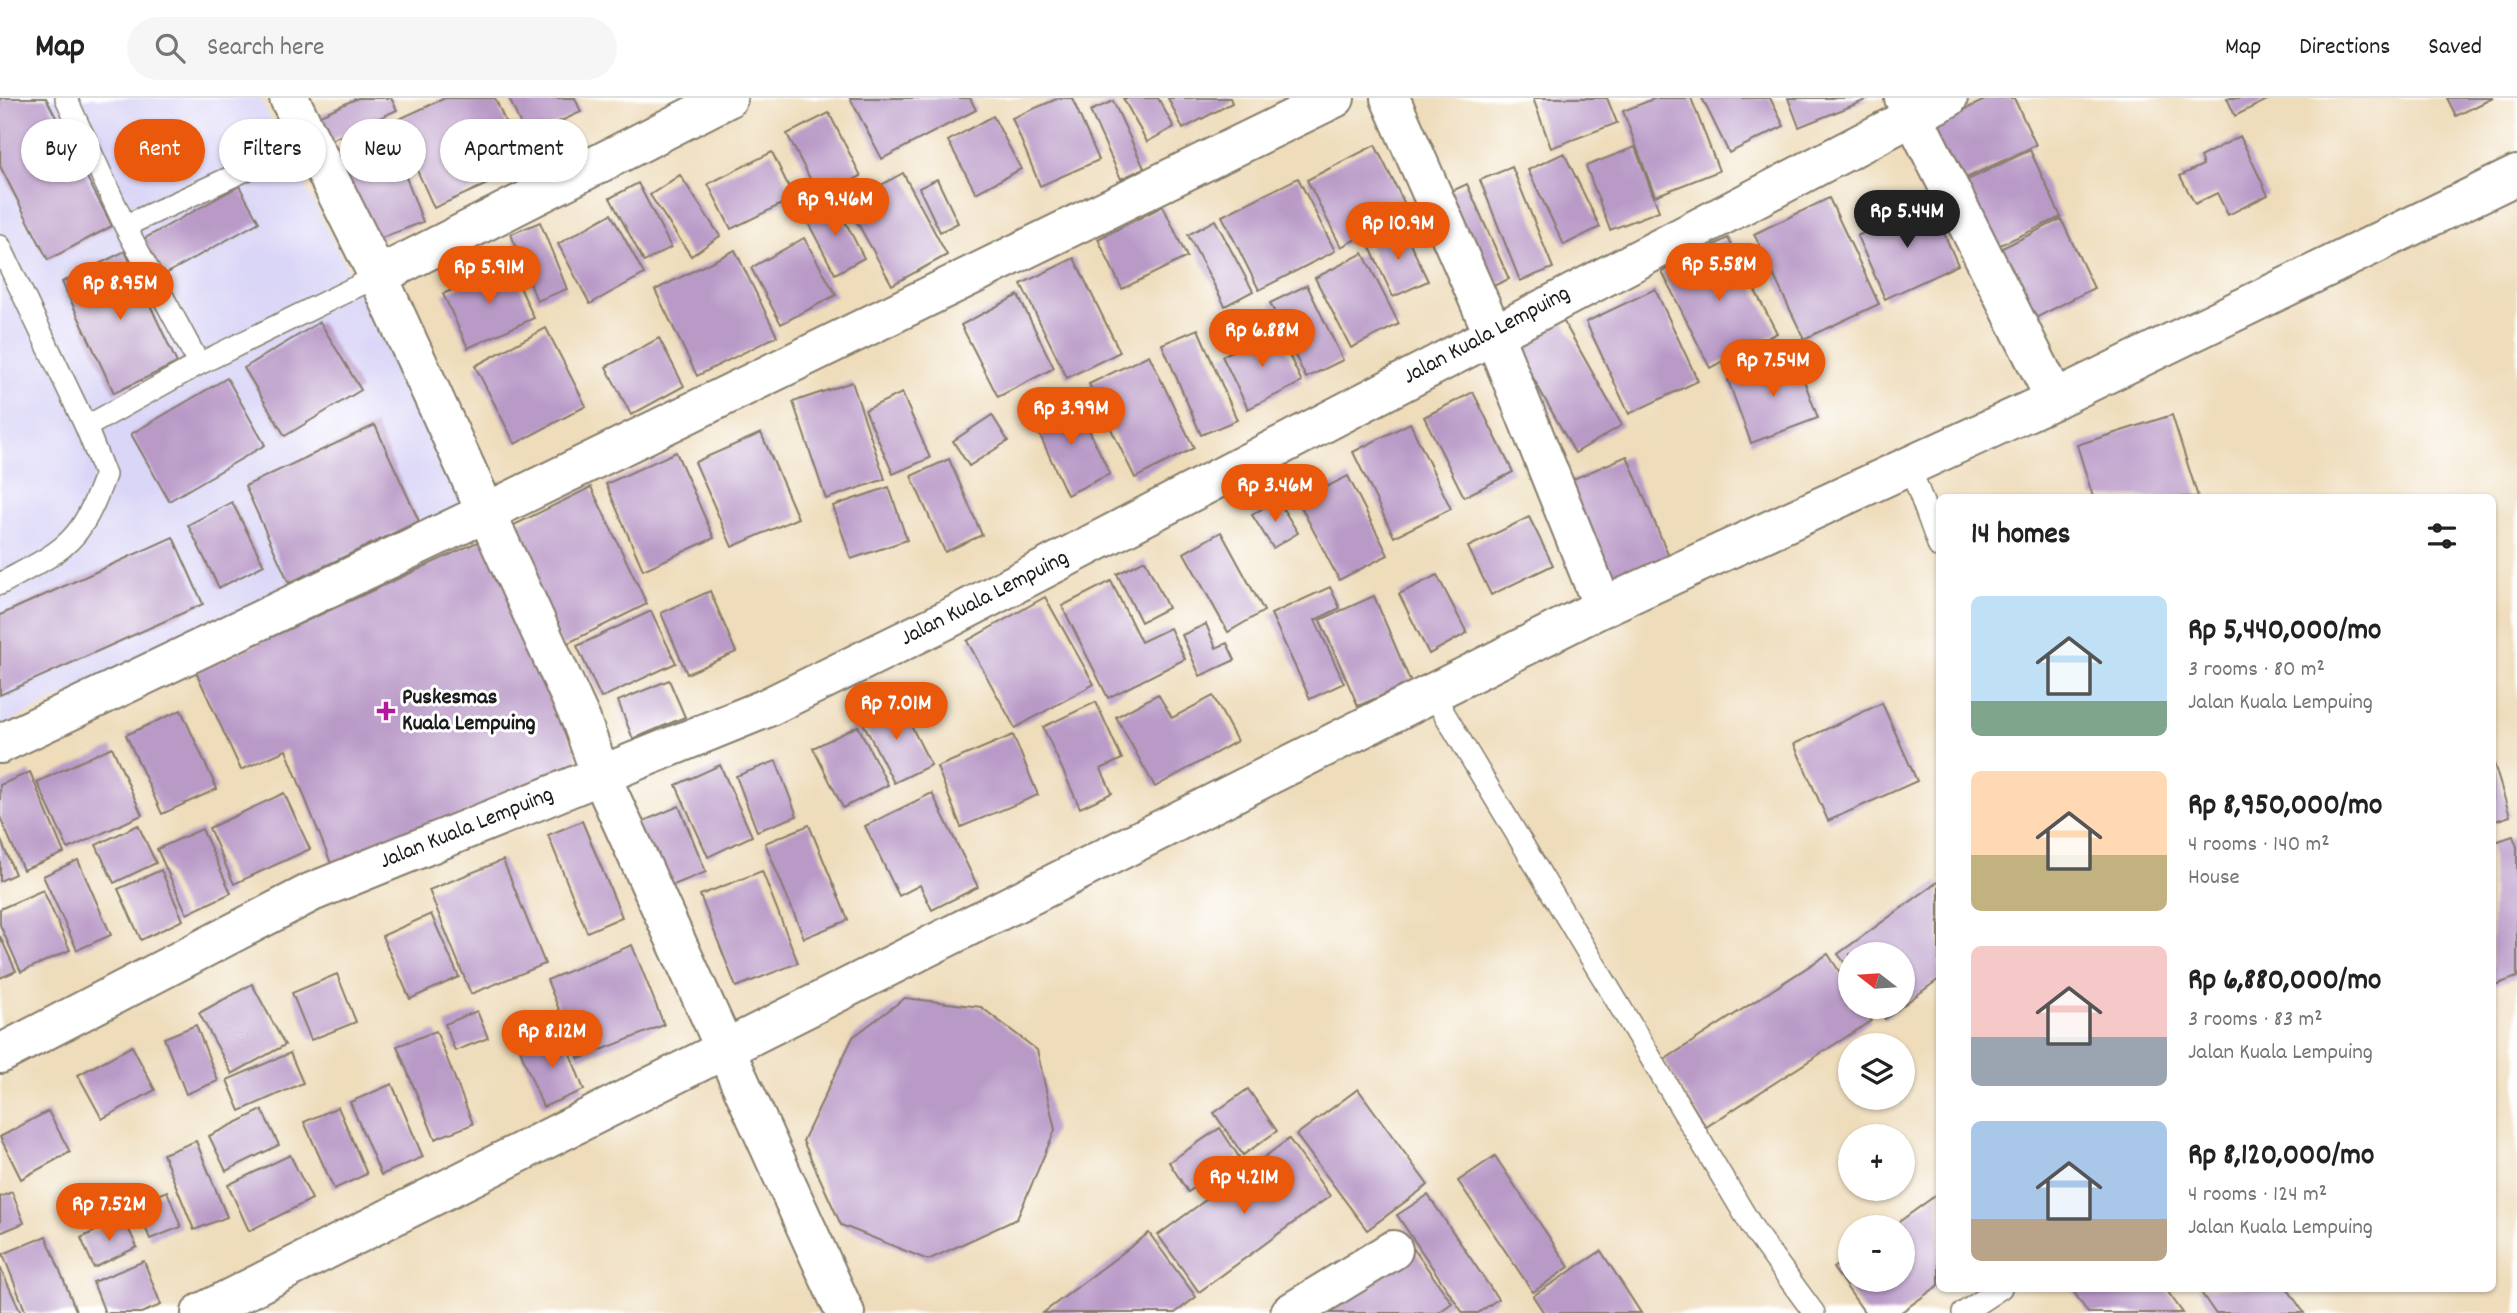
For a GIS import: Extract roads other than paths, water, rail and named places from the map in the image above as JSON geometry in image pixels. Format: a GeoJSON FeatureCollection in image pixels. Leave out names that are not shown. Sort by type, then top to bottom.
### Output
{"type":"FeatureCollection","features":[{"type":"Feature","properties":{"kind":"street"},"geometry":{"type":"LineString","coordinates":[[289,98],[299,119]]}},
{"type":"Feature","properties":{"kind":"street"},"geometry":{"type":"LineString","coordinates":[[378,276],[728,98]]}},
{"type":"Feature","properties":{"kind":"street"},"geometry":{"type":"LineString","coordinates":[[0,744],[485,513],[1335,98]]}},
{"type":"Feature","properties":{"kind":"street"},"geometry":{"type":"LineString","coordinates":[[1390,98],[1493,333],[1603,607]]}},
{"type":"Feature","properties":{"kind":"street","name":"Jalan Kuala Lempuing"},"geometry":{"type":"LineString","coordinates":[[0,1054],[312,892],[764,709],[944,621],[1493,333],[1909,107],[1948,98]]}},
{"type":"Feature","properties":{"kind":"street"},"geometry":{"type":"LineString","coordinates":[[1909,107],[2055,398]]}},
{"type":"Feature","properties":{"kind":"street"},"geometry":{"type":"LineString","coordinates":[[326,174],[378,276],[581,720],[601,776],[845,1313]]}},
{"type":"Feature","properties":{"kind":"street"},"geometry":{"type":"LineString","coordinates":[[201,1313],[1603,607],[2055,398],[2517,175]]}},
{"type":"Feature","properties":{"kind":"street"},"geometry":{"type":"LineString","coordinates":[[1290,1313],[1393,1250]]}},
{"type":"Feature","properties":{"kind":"lane"},"geometry":{"type":"LineString","coordinates":[[66,98],[125,226],[199,364]]}},
{"type":"Feature","properties":{"kind":"lane"},"geometry":{"type":"LineString","coordinates":[[125,226],[220,182]]}},
{"type":"Feature","properties":{"kind":"lane"},"geometry":{"type":"LineString","coordinates":[[0,246],[86,427],[105,475],[78,535],[61,551],[0,584]]}},
{"type":"Feature","properties":{"kind":"lane"},"geometry":{"type":"LineString","coordinates":[[86,427],[199,364],[378,276]]}},
{"type":"Feature","properties":{"kind":"lane"},"geometry":{"type":"LineString","coordinates":[[1909,464],[1936,539]]}},
{"type":"Feature","properties":{"kind":"lane"},"geometry":{"type":"LineString","coordinates":[[1432,692],[1757,1236],[1814,1313]]}},
{"type":"Feature","properties":{"kind":"lane"},"geometry":{"type":"LineString","coordinates":[[1964,1313],[1995,1292]]}},
{"type":"Feature","properties":{"kind":"place","name":"Puskesmas Kuala Lempuing"},"geometry":{"type":"Point","coordinates":[386,711]}}]}
